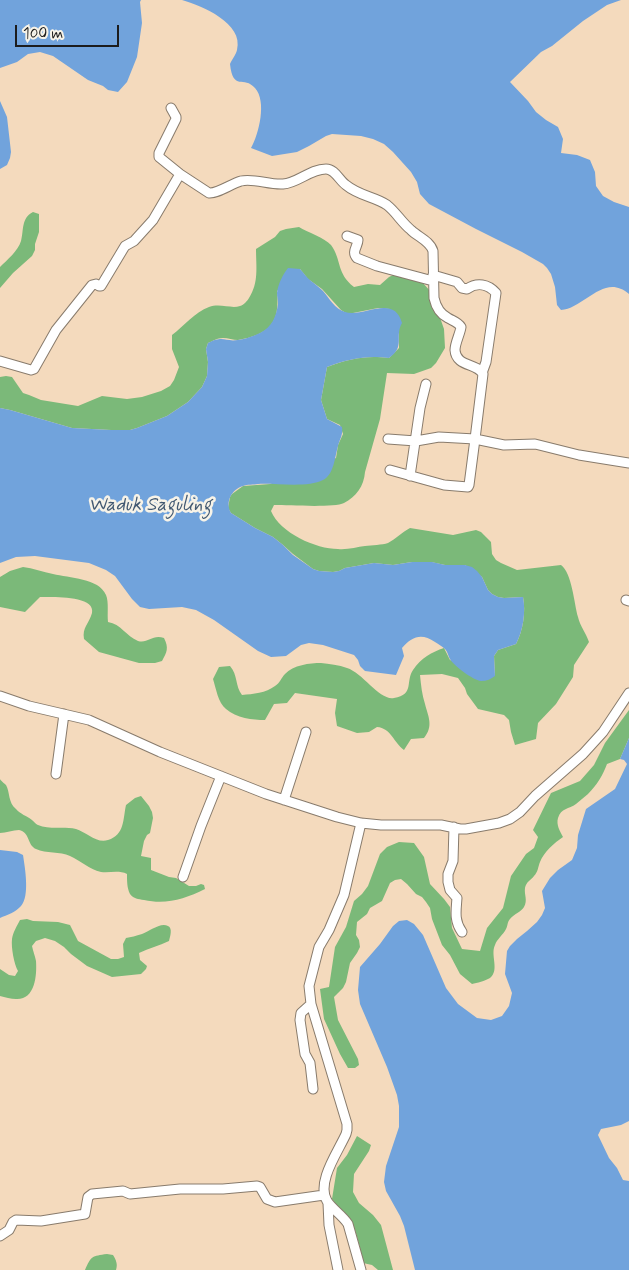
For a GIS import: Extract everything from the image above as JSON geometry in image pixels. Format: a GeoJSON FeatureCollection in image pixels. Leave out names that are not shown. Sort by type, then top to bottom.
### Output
{"type":"FeatureCollection","features":[{"type":"Feature","properties":{"kind":"street"},"geometry":{"type":"LineString","coordinates":[[171,108],[176,119],[158,156],[180,174],[210,194],[243,181],[284,184],[313,172],[329,169],[355,192],[388,206],[411,230],[430,245],[433,251],[434,298],[436,305],[441,313],[461,325],[455,349],[456,356],[460,361],[480,369],[482,373]]}},
{"type":"Feature","properties":{"kind":"street"},"geometry":{"type":"LineString","coordinates":[[0,361],[31,370],[34,369],[64,318],[92,285],[101,286],[125,246],[134,242],[153,220],[180,174]]}},
{"type":"Feature","properties":{"kind":"street"},"geometry":{"type":"LineString","coordinates":[[347,236],[359,241],[354,256],[377,266],[457,282],[462,288],[467,289],[477,284],[490,287],[496,293],[486,362],[482,373],[468,487],[444,485],[390,470]]}},
{"type":"Feature","properties":{"kind":"street"},"geometry":{"type":"LineString","coordinates":[[410,476],[420,408],[426,384]]}},
{"type":"Feature","properties":{"kind":"street"},"geometry":{"type":"LineString","coordinates":[[388,439],[416,440],[438,437],[475,439],[504,445],[535,444],[579,455],[629,463]]}},
{"type":"Feature","properties":{"kind":"street"},"geometry":{"type":"LineString","coordinates":[[0,696],[29,706],[89,720],[160,752],[221,776],[284,800],[361,824],[381,826],[441,825],[466,829],[510,819],[520,812],[535,796],[583,754],[603,732],[629,693]]}},
{"type":"Feature","properties":{"kind":"street"},"geometry":{"type":"LineString","coordinates":[[56,774],[64,714]]}},
{"type":"Feature","properties":{"kind":"street"},"geometry":{"type":"LineString","coordinates":[[284,800],[306,732]]}},
{"type":"Feature","properties":{"kind":"street"},"geometry":{"type":"LineString","coordinates":[[183,877],[221,776]]}},
{"type":"Feature","properties":{"kind":"street"},"geometry":{"type":"LineString","coordinates":[[338,1270],[324,1186],[346,1134],[347,1124],[311,1004],[309,986],[319,947],[329,930],[344,895],[361,824]]}},
{"type":"Feature","properties":{"kind":"street"},"geometry":{"type":"LineString","coordinates":[[454,828],[454,856],[448,874],[448,882],[450,890],[457,898],[456,918],[458,927],[462,932]]}},
{"type":"Feature","properties":{"kind":"street"},"geometry":{"type":"LineString","coordinates":[[311,1004],[301,1013],[300,1020],[305,1054],[310,1063],[313,1089]]}},
{"type":"Feature","properties":{"kind":"street"},"geometry":{"type":"LineString","coordinates":[[0,1236],[16,1220],[41,1221],[85,1214],[88,1197],[92,1194],[123,1190],[130,1194],[180,1189],[223,1189],[257,1186],[260,1187],[267,1199],[275,1202],[326,1199],[348,1224],[361,1270]]}},
{"type":"Feature","properties":{"kind":"green space"},"geometry":{"type":"Polygon","coordinates":[[[33,212],[39,214],[39,232],[35,250],[32,256],[0,288],[0,267],[17,248],[21,241],[26,218],[33,212]]]}},
{"type":"Feature","properties":{"kind":"green space"},"geometry":{"type":"Polygon","coordinates":[[[299,227],[331,245],[344,277],[354,287],[368,284],[380,285],[395,274],[422,282],[431,292],[444,329],[445,348],[431,368],[414,374],[387,373],[380,419],[363,482],[359,491],[352,498],[339,505],[274,505],[271,511],[290,533],[310,543],[329,548],[345,549],[386,544],[410,528],[453,535],[476,530],[481,532],[491,542],[492,554],[496,560],[517,570],[561,565],[568,575],[579,620],[589,642],[574,665],[573,677],[556,704],[538,723],[536,739],[515,745],[509,720],[504,715],[478,709],[458,678],[442,674],[420,675],[422,694],[430,725],[424,738],[411,739],[404,750],[382,728],[377,727],[369,732],[357,733],[337,726],[335,713],[337,699],[295,693],[287,703],[274,704],[265,720],[260,720],[235,715],[223,706],[218,695],[213,679],[219,667],[230,666],[242,695],[268,690],[278,683],[288,671],[297,667],[321,663],[347,668],[359,675],[383,695],[394,698],[405,694],[413,670],[423,659],[435,651],[444,648],[450,660],[495,676],[494,656],[498,650],[516,644],[524,615],[523,597],[504,598],[492,594],[482,577],[465,565],[445,565],[431,562],[393,565],[374,563],[333,572],[319,571],[313,569],[273,537],[231,513],[228,508],[232,494],[243,486],[270,484],[336,458],[338,445],[343,434],[340,425],[327,419],[321,400],[327,367],[357,358],[389,358],[399,348],[399,329],[390,309],[378,308],[346,313],[322,289],[308,279],[300,269],[277,291],[276,315],[267,329],[243,339],[221,338],[208,343],[206,349],[208,362],[207,376],[202,387],[188,402],[167,416],[130,430],[111,430],[72,428],[0,408],[0,377],[6,376],[12,377],[23,393],[41,400],[78,406],[102,396],[127,399],[142,397],[170,386],[179,367],[172,349],[172,335],[204,309],[217,306],[237,307],[244,304],[252,292],[256,280],[256,249],[275,237],[280,231],[299,227]]]}},
{"type":"Feature","properties":{"kind":"green space"},"geometry":{"type":"Polygon","coordinates":[[[23,567],[83,580],[97,585],[102,589],[107,598],[108,622],[113,623],[141,642],[156,637],[164,638],[167,650],[162,661],[139,663],[99,652],[84,639],[85,628],[92,613],[91,607],[80,600],[62,597],[40,597],[25,612],[0,607],[0,577],[10,571],[23,567]]]}},
{"type":"Feature","properties":{"kind":"green space"},"geometry":{"type":"Polygon","coordinates":[[[629,710],[629,738],[620,759],[607,764],[591,791],[576,804],[563,810],[559,815],[558,826],[563,837],[544,855],[536,873],[527,883],[524,907],[509,920],[507,928],[496,943],[494,949],[495,967],[490,978],[472,984],[460,974],[450,955],[442,945],[430,908],[422,897],[416,894],[401,879],[390,883],[382,901],[370,908],[367,914],[357,922],[356,935],[360,947],[350,963],[343,988],[334,997],[338,1020],[358,1059],[359,1065],[355,1068],[348,1068],[324,1019],[320,989],[329,987],[335,947],[346,927],[354,901],[368,886],[380,854],[387,847],[399,842],[414,843],[424,857],[430,884],[450,907],[452,928],[462,949],[480,951],[487,928],[503,908],[511,876],[526,854],[534,848],[538,837],[533,830],[551,793],[580,781],[594,765],[605,743],[629,710]]]}},
{"type":"Feature","properties":{"kind":"green space"},"geometry":{"type":"Polygon","coordinates":[[[0,779],[6,785],[13,807],[37,825],[76,829],[104,841],[114,838],[118,834],[122,826],[126,805],[141,796],[149,806],[153,818],[150,833],[144,841],[141,856],[151,858],[151,870],[176,878],[189,886],[204,885],[205,889],[190,896],[168,901],[160,902],[138,899],[130,894],[127,874],[101,872],[66,854],[44,852],[36,849],[31,845],[23,831],[0,833],[0,779]]]}},
{"type":"Feature","properties":{"kind":"green space"},"geometry":{"type":"Polygon","coordinates":[[[27,919],[70,925],[78,941],[111,959],[124,957],[123,944],[126,938],[142,934],[162,925],[170,927],[171,933],[169,941],[139,953],[140,960],[147,966],[141,974],[112,977],[87,966],[55,941],[45,938],[36,941],[32,946],[36,967],[34,986],[31,991],[22,998],[14,999],[0,996],[0,969],[9,975],[15,976],[18,971],[13,955],[12,939],[20,920],[27,919]]]}},
{"type":"Feature","properties":{"kind":"green space"},"geometry":{"type":"Polygon","coordinates":[[[357,1136],[371,1145],[354,1174],[353,1192],[359,1203],[381,1225],[393,1270],[378,1270],[372,1265],[363,1263],[355,1230],[332,1199],[337,1168],[347,1155],[357,1136]]]}},
{"type":"Feature","properties":{"kind":"green space"},"geometry":{"type":"Polygon","coordinates":[[[107,1254],[113,1255],[116,1260],[116,1270],[85,1270],[93,1257],[107,1254]]]}},
{"type":"Feature","properties":{"kind":"water"},"geometry":{"type":"Polygon","coordinates":[[[0,0],[141,0],[142,23],[137,57],[127,82],[118,92],[108,90],[88,80],[53,56],[40,52],[28,54],[17,62],[0,68],[0,0]]]}},
{"type":"Feature","properties":{"kind":"water"},"geometry":{"type":"Polygon","coordinates":[[[182,0],[621,0],[607,5],[541,52],[510,82],[536,112],[558,127],[563,139],[561,153],[577,155],[590,160],[595,172],[596,186],[603,196],[629,207],[629,294],[620,288],[611,287],[595,293],[570,308],[561,310],[557,305],[551,274],[543,264],[429,204],[420,194],[417,182],[411,172],[384,144],[373,139],[361,136],[332,134],[297,152],[272,156],[251,148],[259,126],[261,101],[259,94],[251,84],[236,80],[231,73],[230,64],[237,50],[237,40],[234,32],[220,17],[182,0]]]}},
{"type":"Feature","properties":{"kind":"water"},"geometry":{"type":"Polygon","coordinates":[[[0,101],[7,117],[11,152],[7,165],[0,169],[0,101]]]}},
{"type":"Feature","properties":{"kind":"water","name":"Waduk Saguling"},"geometry":{"type":"Polygon","coordinates":[[[288,268],[300,269],[341,311],[352,313],[377,308],[392,309],[398,314],[402,323],[398,345],[394,354],[389,358],[358,358],[327,367],[321,400],[327,419],[342,427],[342,435],[334,465],[327,478],[309,484],[245,485],[232,493],[229,509],[231,513],[273,537],[293,555],[319,571],[333,572],[374,563],[393,565],[412,562],[432,562],[445,565],[465,565],[477,571],[492,594],[504,598],[523,597],[524,615],[516,644],[498,650],[494,656],[495,676],[490,679],[481,681],[459,669],[449,658],[444,648],[426,637],[413,638],[402,648],[404,656],[396,675],[365,671],[354,655],[323,645],[309,643],[301,645],[286,656],[271,657],[258,651],[214,620],[196,610],[182,607],[149,609],[140,607],[115,576],[89,563],[35,556],[16,557],[0,563],[0,408],[72,428],[111,430],[130,430],[167,416],[188,402],[202,387],[207,376],[208,362],[206,349],[208,343],[217,339],[238,340],[246,338],[264,331],[270,325],[277,309],[278,286],[288,268]]]}},
{"type":"Feature","properties":{"kind":"water"},"geometry":{"type":"Polygon","coordinates":[[[629,738],[629,1121],[621,1125],[601,1129],[598,1135],[609,1158],[623,1180],[629,1181],[629,1270],[415,1270],[404,1226],[386,1191],[384,1182],[386,1166],[399,1127],[399,1106],[387,1067],[360,1004],[358,990],[360,967],[393,926],[399,921],[407,920],[414,924],[423,935],[446,988],[458,1004],[477,1018],[491,1020],[502,1016],[509,1006],[512,993],[505,974],[507,951],[542,915],[545,908],[542,891],[550,878],[572,860],[577,848],[578,835],[586,809],[615,789],[627,764],[624,760],[620,759],[629,738]]]}},
{"type":"Feature","properties":{"kind":"water"},"geometry":{"type":"Polygon","coordinates":[[[0,850],[17,852],[23,855],[26,882],[24,901],[21,906],[14,912],[0,918],[0,850]]]}}]}
